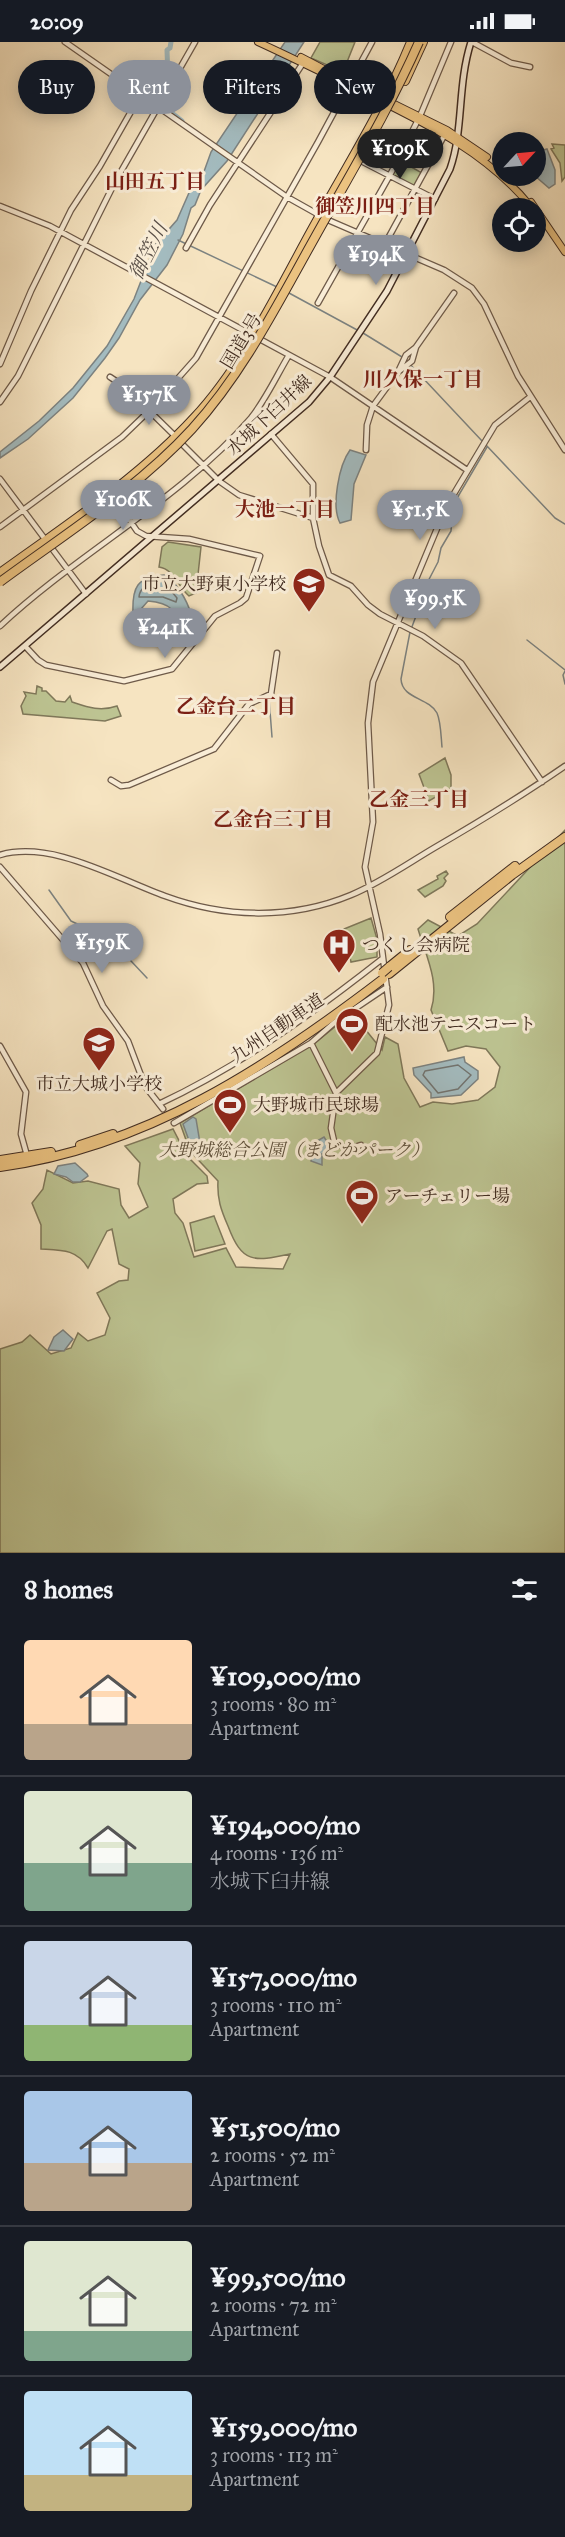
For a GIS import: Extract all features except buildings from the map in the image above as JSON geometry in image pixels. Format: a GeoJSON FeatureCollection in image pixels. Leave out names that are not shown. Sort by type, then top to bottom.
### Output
{"type":"FeatureCollection","features":[{"type":"Feature","properties":{"kind":"highway","name":"国道3号"},"geometry":{"type":"LineString","coordinates":[[396,78],[417,42]]}},
{"type":"Feature","properties":{"kind":"highway","name":"国道3号"},"geometry":{"type":"LineString","coordinates":[[396,94],[417,42]]}},
{"type":"Feature","properties":{"kind":"highway"},"geometry":{"type":"LineString","coordinates":[[0,575],[160,455],[188,427],[220,389],[270,310],[417,42]]}},
{"type":"Feature","properties":{"kind":"highway"},"geometry":{"type":"LineString","coordinates":[[0,584],[141,476],[177,445],[223,392],[273,313],[389,102],[417,42]]}},
{"type":"Feature","properties":{"kind":"highway","name":"国道3号"},"geometry":{"type":"LineString","coordinates":[[0,575],[143,466],[195,418],[218,389],[252,336],[375,114]]}},
{"type":"Feature","properties":{"kind":"highway","name":"国道3号"},"geometry":{"type":"LineString","coordinates":[[0,584],[52,548],[166,460],[226,393],[261,340],[387,114]]}},
{"type":"Feature","properties":{"kind":"highway","name":"九州自動車道"},"geometry":{"type":"LineString","coordinates":[[0,1161],[51,1152],[135,1126],[213,1088],[296,1037],[386,976],[503,874],[565,832]]}},
{"type":"Feature","properties":{"kind":"highway","name":"九州自動車道"},"geometry":{"type":"LineString","coordinates":[[0,1167],[52,1158],[97,1145],[189,1108],[277,1056],[386,976],[512,875],[565,837]]}},
{"type":"Feature","properties":{"kind":"main road"},"geometry":{"type":"LineString","coordinates":[[258,42],[269,44],[314,66]]}},
{"type":"Feature","properties":{"kind":"main road","name":"水城下臼井線"},"geometry":{"type":"LineString","coordinates":[[0,667],[309,402],[330,376],[363,328],[408,254],[450,169],[457,150],[462,74],[471,42]]}},
{"type":"Feature","properties":{"kind":"main road"},"geometry":{"type":"LineString","coordinates":[[269,44],[303,63],[314,66]]}},
{"type":"Feature","properties":{"kind":"main road"},"geometry":{"type":"LineString","coordinates":[[396,106],[457,138],[492,164]]}},
{"type":"Feature","properties":{"kind":"main road"},"geometry":{"type":"LineString","coordinates":[[419,118],[445,134],[457,138],[498,173],[522,198]]}},
{"type":"Feature","properties":{"kind":"main road"},"geometry":{"type":"LineString","coordinates":[[516,186],[533,204],[565,252]]}},
{"type":"Feature","properties":{"kind":"main road"},"geometry":{"type":"LineString","coordinates":[[546,229],[565,260]]}},
{"type":"Feature","properties":{"kind":"street"},"geometry":{"type":"LineString","coordinates":[[65,42],[107,71]]}},
{"type":"Feature","properties":{"kind":"street"},"geometry":{"type":"LineString","coordinates":[[185,60],[195,42]]}},
{"type":"Feature","properties":{"kind":"street"},"geometry":{"type":"LineString","coordinates":[[362,60],[372,42]]}},
{"type":"Feature","properties":{"kind":"street"},"geometry":{"type":"LineString","coordinates":[[318,303],[390,175],[419,118],[451,42]]}},
{"type":"Feature","properties":{"kind":"street"},"geometry":{"type":"LineString","coordinates":[[471,42],[510,63],[530,67]]}},
{"type":"Feature","properties":{"kind":"street"},"geometry":{"type":"LineString","coordinates":[[186,248],[236,162],[303,63]]}},
{"type":"Feature","properties":{"kind":"street"},"geometry":{"type":"LineString","coordinates":[[0,364],[31,291],[71,210],[129,114]]}},
{"type":"Feature","properties":{"kind":"street"},"geometry":{"type":"LineString","coordinates":[[0,402],[18,376],[115,182],[153,114]]}},
{"type":"Feature","properties":{"kind":"street"},"geometry":{"type":"LineString","coordinates":[[169,114],[287,197],[320,216],[452,274],[472,288],[484,304],[511,364],[565,450]]}},
{"type":"Feature","properties":{"kind":"street"},"geometry":{"type":"LineString","coordinates":[[0,527],[111,446],[149,411],[196,358],[248,269],[333,114]]}},
{"type":"Feature","properties":{"kind":"street"},"geometry":{"type":"LineString","coordinates":[[385,244],[445,134]]}},
{"type":"Feature","properties":{"kind":"street"},"geometry":{"type":"LineString","coordinates":[[361,161],[435,199]]}},
{"type":"Feature","properties":{"kind":"street"},"geometry":{"type":"LineString","coordinates":[[0,206],[33,218],[61,232],[330,376],[467,470]]}},
{"type":"Feature","properties":{"kind":"street"},"geometry":{"type":"LineString","coordinates":[[366,450],[367,425],[373,406],[404,364],[406,355],[416,347],[454,293]]}},
{"type":"Feature","properties":{"kind":"street"},"geometry":{"type":"LineString","coordinates":[[404,364],[412,361],[416,347]]}},
{"type":"Feature","properties":{"kind":"street"},"geometry":{"type":"LineString","coordinates":[[0,626],[68,568],[202,465],[253,416],[289,355]]}},
{"type":"Feature","properties":{"kind":"street"},"geometry":{"type":"LineString","coordinates":[[110,376],[125,387],[176,437]]}},
{"type":"Feature","properties":{"kind":"street"},"geometry":{"type":"LineString","coordinates":[[361,1145],[352,1148],[344,1147],[334,1141],[331,1128],[336,1093],[343,1084],[374,1058],[380,1048],[388,1008],[380,934],[365,867],[373,822],[369,699],[376,671],[399,624],[441,518],[467,470],[499,421],[531,397]]}},
{"type":"Feature","properties":{"kind":"street"},"geometry":{"type":"LineString","coordinates":[[271,434],[312,484],[313,518],[329,575],[346,582],[370,607],[423,636],[461,663],[542,782]]}},
{"type":"Feature","properties":{"kind":"street"},"geometry":{"type":"LineString","coordinates":[[182,444],[219,481],[250,501],[313,518]]}},
{"type":"Feature","properties":{"kind":"street"},"geometry":{"type":"LineString","coordinates":[[0,479],[86,594]]}},
{"type":"Feature","properties":{"kind":"street"},"geometry":{"type":"LineString","coordinates":[[25,646],[46,665],[118,680],[134,680],[175,667],[214,616],[246,598],[260,556],[189,539],[151,537],[139,532],[115,499]]}},
{"type":"Feature","properties":{"kind":"street"},"geometry":{"type":"LineString","coordinates":[[111,780],[121,786],[129,786],[216,748],[249,704],[271,694],[277,653]]}},
{"type":"Feature","properties":{"kind":"street"},"geometry":{"type":"LineString","coordinates":[[0,855],[24,851],[63,856],[174,900],[229,912],[267,913],[310,908],[352,895],[478,823],[565,766]]}},
{"type":"Feature","properties":{"kind":"street"},"geometry":{"type":"LineString","coordinates":[[0,867],[83,963],[103,1006],[128,1041],[145,1086],[163,1109]]}},
{"type":"Feature","properties":{"kind":"street"},"geometry":{"type":"LineString","coordinates":[[159,1104],[213,1077],[280,1036],[382,959]]}},
{"type":"Feature","properties":{"kind":"street"},"geometry":{"type":"LineString","coordinates":[[174,1124],[311,1043],[386,976]]}},
{"type":"Feature","properties":{"kind":"street"},"geometry":{"type":"LineString","coordinates":[[311,1043],[336,1093]]}},
{"type":"Feature","properties":{"kind":"street"},"geometry":{"type":"LineString","coordinates":[[0,1046],[26,1092],[21,1134],[26,1152]]}},
{"type":"Feature","properties":{"kind":"green space"},"geometry":{"type":"Polygon","coordinates":[[[320,42],[355,42],[348,60],[311,58],[320,42]]]}},
{"type":"Feature","properties":{"kind":"green space"},"geometry":{"type":"Polygon","coordinates":[[[552,144],[565,145],[565,177],[562,181],[560,163],[551,149],[554,148],[552,144]]]}},
{"type":"Feature","properties":{"kind":"green space"},"geometry":{"type":"Polygon","coordinates":[[[399,160],[422,173],[415,186],[393,175],[399,160]]]}},
{"type":"Feature","properties":{"kind":"green space"},"geometry":{"type":"Polygon","coordinates":[[[168,542],[201,547],[196,593],[189,596],[168,571],[159,567],[162,547],[168,542]]]}},
{"type":"Feature","properties":{"kind":"green space"},"geometry":{"type":"Polygon","coordinates":[[[37,686],[56,701],[65,702],[70,696],[72,702],[88,707],[105,709],[117,706],[121,716],[105,721],[23,714],[21,706],[26,696],[24,692],[36,694],[37,686]]]}},
{"type":"Feature","properties":{"kind":"green space"},"geometry":{"type":"Polygon","coordinates":[[[445,758],[451,775],[451,788],[429,801],[419,774],[445,758]]]}},
{"type":"Feature","properties":{"kind":"green space","name":"大野城総合公園（まどかパーク）"},"geometry":{"type":"Polygon","coordinates":[[[565,830],[565,1553],[0,1553],[0,1349],[22,1342],[30,1335],[51,1354],[71,1348],[78,1333],[88,1341],[105,1335],[110,1318],[97,1293],[119,1281],[128,1280],[129,1269],[119,1264],[112,1229],[107,1231],[88,1268],[74,1254],[62,1250],[41,1249],[41,1225],[32,1203],[43,1189],[47,1170],[73,1183],[88,1181],[119,1189],[121,1205],[129,1218],[148,1207],[138,1184],[140,1163],[125,1146],[173,1129],[187,1156],[207,1176],[208,1183],[197,1184],[173,1199],[175,1213],[183,1223],[194,1257],[226,1248],[236,1267],[283,1269],[290,1254],[267,1258],[250,1257],[238,1247],[221,1209],[218,1181],[190,1151],[180,1123],[315,1043],[352,1013],[382,1050],[385,1037],[398,1044],[404,1078],[420,1107],[433,1102],[452,1104],[478,1100],[495,1087],[500,1067],[486,1049],[466,1046],[448,1051],[431,1010],[433,979],[418,929],[428,920],[458,936],[477,924],[565,830]]]}},
{"type":"Feature","properties":{"kind":"green space"},"geometry":{"type":"Polygon","coordinates":[[[446,871],[448,874],[444,878],[446,881],[443,886],[425,897],[418,890],[438,879],[437,876],[446,871]]]}},
{"type":"Feature","properties":{"kind":"green space"},"geometry":{"type":"Polygon","coordinates":[[[371,918],[377,939],[377,957],[351,962],[344,929],[371,918]]]}},
{"type":"Feature","properties":{"kind":"green space"},"geometry":{"type":"Polygon","coordinates":[[[214,1216],[225,1244],[195,1251],[190,1223],[214,1216]]]}},
{"type":"Feature","properties":{"kind":"water"},"geometry":{"type":"Polygon","coordinates":[[[285,42],[304,42],[292,60],[273,60],[285,42]]]}},
{"type":"Feature","properties":{"kind":"water"},"geometry":{"type":"Polygon","coordinates":[[[237,114],[257,114],[227,161],[201,190],[167,265],[140,300],[105,358],[73,398],[28,439],[0,458],[0,452],[39,421],[73,388],[107,346],[134,299],[155,245],[177,220],[192,186],[202,177],[211,152],[237,114]]]}},
{"type":"Feature","properties":{"kind":"water"},"geometry":{"type":"Polygon","coordinates":[[[546,149],[555,170],[555,184],[549,188],[546,185],[546,149]]]}},
{"type":"Feature","properties":{"kind":"water"},"geometry":{"type":"Polygon","coordinates":[[[350,450],[366,455],[354,484],[351,520],[340,523],[336,507],[337,486],[350,450]]]}},
{"type":"Feature","properties":{"kind":"water"},"geometry":{"type":"Polygon","coordinates":[[[164,575],[177,586],[187,603],[191,614],[187,621],[187,628],[181,632],[177,618],[167,606],[148,601],[141,609],[136,637],[133,619],[135,590],[142,581],[164,575]]]}},
{"type":"Feature","properties":{"kind":"water"},"geometry":{"type":"Polygon","coordinates":[[[464,1057],[465,1062],[478,1071],[478,1079],[461,1095],[431,1098],[431,1093],[414,1075],[413,1068],[464,1057]]]}},
{"type":"Feature","properties":{"kind":"water"},"geometry":{"type":"Polygon","coordinates":[[[193,1117],[196,1119],[200,1143],[191,1146],[183,1124],[193,1117]]]}},
{"type":"Feature","properties":{"kind":"water"},"geometry":{"type":"Polygon","coordinates":[[[324,1137],[331,1148],[328,1155],[322,1154],[322,1165],[311,1161],[313,1150],[310,1145],[324,1137]]]}},
{"type":"Feature","properties":{"kind":"water"},"geometry":{"type":"Polygon","coordinates":[[[75,1163],[88,1176],[80,1182],[73,1182],[66,1177],[54,1174],[58,1166],[75,1163]]]}},
{"type":"Feature","properties":{"kind":"water"},"geometry":{"type":"Polygon","coordinates":[[[63,1330],[73,1339],[64,1351],[48,1350],[54,1337],[63,1330]]]}},
{"type":"Feature","properties":{"kind":"waterway"},"geometry":{"type":"LineString","coordinates":[[171,42],[167,50],[168,79],[164,107],[182,121]]}},
{"type":"Feature","properties":{"kind":"waterway","name":"御笠川"},"geometry":{"type":"LineString","coordinates":[[178,240],[277,287]]}},
{"type":"Feature","properties":{"kind":"waterway"},"geometry":{"type":"LineString","coordinates":[[289,293],[359,331]]}},
{"type":"Feature","properties":{"kind":"waterway"},"geometry":{"type":"LineString","coordinates":[[363,333],[402,357]]}},
{"type":"Feature","properties":{"kind":"waterway"},"geometry":{"type":"LineString","coordinates":[[406,360],[483,442]]}},
{"type":"Feature","properties":{"kind":"waterway"},"geometry":{"type":"LineString","coordinates":[[486,445],[555,518],[565,524]]}},
{"type":"Feature","properties":{"kind":"waterway"},"geometry":{"type":"LineString","coordinates":[[442,747],[437,713],[428,704],[410,694],[402,686],[401,679],[410,632],[416,616],[424,606],[424,589],[438,562],[441,548],[451,531],[453,505],[487,447]]}},
{"type":"Feature","properties":{"kind":"waterway"},"geometry":{"type":"LineString","coordinates":[[527,640],[565,670]]}},
{"type":"Feature","properties":{"kind":"waterway"},"geometry":{"type":"LineString","coordinates":[[565,671],[563,675],[565,684]]}},
{"type":"Feature","properties":{"kind":"waterway"},"geometry":{"type":"LineString","coordinates":[[269,698],[272,737]]}},
{"type":"Feature","properties":{"kind":"waterway"},"geometry":{"type":"LineString","coordinates":[[49,890],[71,921],[94,932],[101,941],[110,941],[116,945],[147,978]]}},
{"type":"Feature","properties":{"kind":"place","name":"市立大野東小学校"},"geometry":{"type":"Point","coordinates":[309,613]}},
{"type":"Feature","properties":{"kind":"place","name":"つくし会病院"},"geometry":{"type":"Point","coordinates":[339,974]}},
{"type":"Feature","properties":{"kind":"place","name":"配水池テニスコート"},"geometry":{"type":"Point","coordinates":[352,1053]}},
{"type":"Feature","properties":{"kind":"place","name":"市立大城小学校"},"geometry":{"type":"Point","coordinates":[99,1072]}},
{"type":"Feature","properties":{"kind":"place","name":"大野城市民球場"},"geometry":{"type":"Point","coordinates":[230,1134]}},
{"type":"Feature","properties":{"kind":"place","name":"アーチェリー場"},"geometry":{"type":"Point","coordinates":[362,1225]}},
{"type":"Feature","properties":{"kind":"district","name":"山田五丁目"},"geometry":{"type":"Point","coordinates":[155,181]}},
{"type":"Feature","properties":{"kind":"district","name":"御笠川四丁目"},"geometry":{"type":"Point","coordinates":[375,206]}},
{"type":"Feature","properties":{"kind":"district","name":"川久保一丁目"},"geometry":{"type":"Point","coordinates":[423,379]}},
{"type":"Feature","properties":{"kind":"district","name":"大池一丁目"},"geometry":{"type":"Point","coordinates":[285,509]}},
{"type":"Feature","properties":{"kind":"district","name":"乙金台二丁目"},"geometry":{"type":"Point","coordinates":[236,706]}},
{"type":"Feature","properties":{"kind":"district","name":"乙金三丁目"},"geometry":{"type":"Point","coordinates":[419,799]}},
{"type":"Feature","properties":{"kind":"district","name":"乙金台三丁目"},"geometry":{"type":"Point","coordinates":[273,819]}}]}
